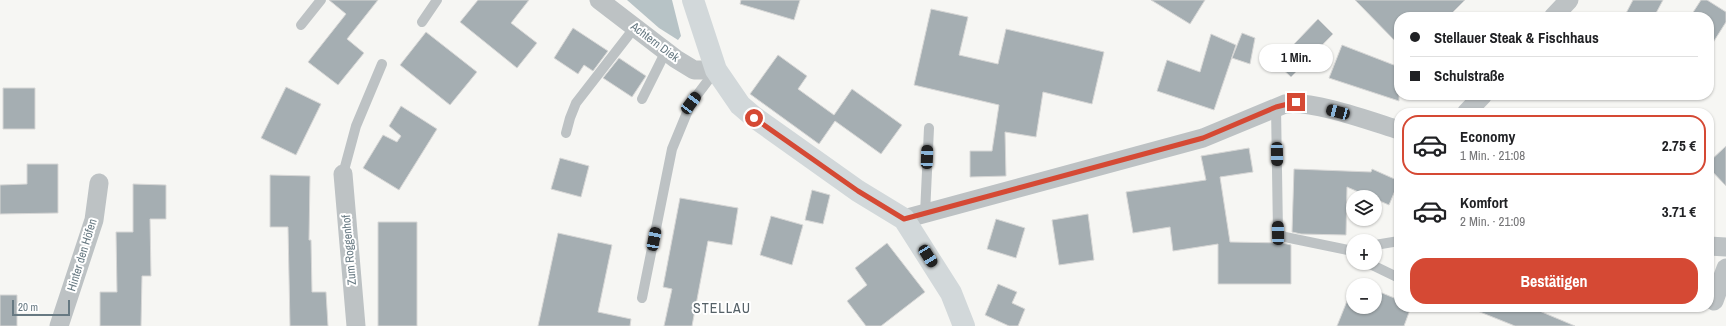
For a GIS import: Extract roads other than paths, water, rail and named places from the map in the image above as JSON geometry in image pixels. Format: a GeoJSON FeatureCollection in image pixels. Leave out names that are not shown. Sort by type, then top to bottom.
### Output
{"type":"FeatureCollection","features":[{"type":"Feature","properties":{"kind":"street","name":"Achtern Diek"},"geometry":{"type":"LineString","coordinates":[[599,0],[666,51],[694,70],[716,70]]}},
{"type":"Feature","properties":{"kind":"street"},"geometry":{"type":"LineString","coordinates":[[694,0],[716,70],[740,105],[754,118],[858,191],[904,219],[951,293],[964,326]]}},
{"type":"Feature","properties":{"kind":"street"},"geometry":{"type":"LineString","coordinates":[[1558,12],[1569,0]]}},
{"type":"Feature","properties":{"kind":"street"},"geometry":{"type":"LineString","coordinates":[[1471,108],[1478,100]]}},
{"type":"Feature","properties":{"kind":"street"},"geometry":{"type":"LineString","coordinates":[[904,219],[1203,138],[1276,107],[1296,102],[1338,112],[1394,129]]}},
{"type":"Feature","properties":{"kind":"street","name":"Zum Roggenhof"},"geometry":{"type":"LineString","coordinates":[[343,174],[356,326]]}},
{"type":"Feature","properties":{"kind":"street","name":"Hinter den Höfen"},"geometry":{"type":"LineString","coordinates":[[60,326],[94,220],[99,183]]}},
{"type":"Feature","properties":{"kind":"street"},"geometry":{"type":"LineString","coordinates":[[1714,246],[1726,247]]}},
{"type":"Feature","properties":{"kind":"street"},"geometry":{"type":"LineString","coordinates":[[1714,301],[1726,268]]}},
{"type":"Feature","properties":{"kind":"lane"},"geometry":{"type":"LineString","coordinates":[[301,25],[321,0]]}},
{"type":"Feature","properties":{"kind":"lane"},"geometry":{"type":"LineString","coordinates":[[422,22],[437,0]]}},
{"type":"Feature","properties":{"kind":"lane"},"geometry":{"type":"LineString","coordinates":[[566,133],[576,104],[635,27]]}},
{"type":"Feature","properties":{"kind":"lane"},"geometry":{"type":"LineString","coordinates":[[642,99],[666,51]]}},
{"type":"Feature","properties":{"kind":"lane"},"geometry":{"type":"LineString","coordinates":[[343,174],[356,126],[382,64]]}},
{"type":"Feature","properties":{"kind":"lane"},"geometry":{"type":"LineString","coordinates":[[642,298],[672,149],[691,103],[716,70]]}},
{"type":"Feature","properties":{"kind":"lane"},"geometry":{"type":"LineString","coordinates":[[1276,107],[1278,233],[1285,237],[1346,250]]}},
{"type":"Feature","properties":{"kind":"lane"},"geometry":{"type":"LineString","coordinates":[[925,214],[929,128]]}},
{"type":"Feature","properties":{"kind":"lane"},"geometry":{"type":"LineString","coordinates":[[1382,245],[1394,242]]}},
{"type":"Feature","properties":{"kind":"lane"},"geometry":{"type":"LineString","coordinates":[[1382,270],[1394,276]]}},
{"type":"Feature","properties":{"kind":"district","name":"STELLAU"},"geometry":{"type":"Point","coordinates":[722,308]}}]}
